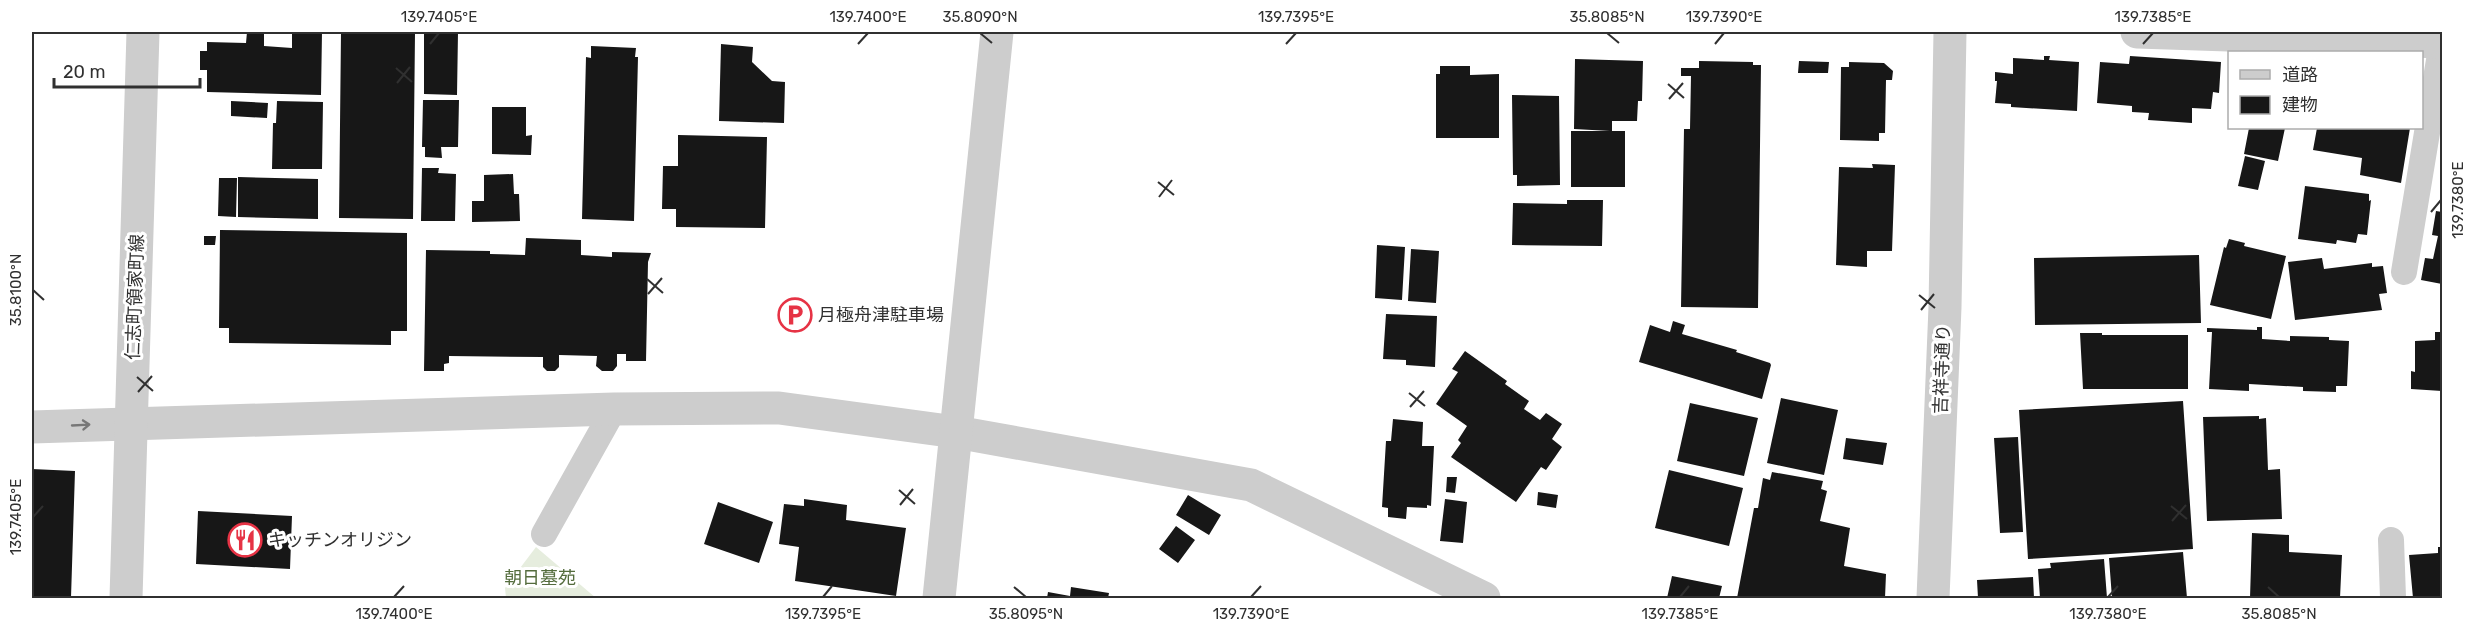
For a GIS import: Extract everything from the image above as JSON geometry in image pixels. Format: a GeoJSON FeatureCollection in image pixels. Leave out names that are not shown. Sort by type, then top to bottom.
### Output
{"type":"FeatureCollection","features":[{"type":"Feature","properties":{"kind":"street","name":"仁志町領家町線"},"geometry":{"type":"LineString","coordinates":[[126,598],[144,32]]}},
{"type":"Feature","properties":{"kind":"street"},"geometry":{"type":"LineString","coordinates":[[939,598],[997,32]]}},
{"type":"Feature","properties":{"kind":"street","name":"吉祥寺通り"},"geometry":{"type":"LineString","coordinates":[[1933,598],[1945,307],[1950,32]]}},
{"type":"Feature","properties":{"kind":"street"},"geometry":{"type":"LineString","coordinates":[[2137,32],[2442,42]]}},
{"type":"Feature","properties":{"kind":"street"},"geometry":{"type":"LineString","coordinates":[[32,427],[130,422],[614,409],[779,408],[956,432],[1251,484],[1484,598]]}},
{"type":"Feature","properties":{"kind":"lane"},"geometry":{"type":"LineString","coordinates":[[2404,272],[2442,42]]}},
{"type":"Feature","properties":{"kind":"lane"},"geometry":{"type":"LineString","coordinates":[[544,534],[614,409]]}},
{"type":"Feature","properties":{"kind":"lane"},"geometry":{"type":"LineString","coordinates":[[2391,540],[2393,598]]}},
{"type":"Feature","properties":{"kind":"green space","name":"朝日墓苑"},"geometry":{"type":"Polygon","coordinates":[[[536,547],[596,598],[506,598],[505,588],[536,547]]]}},
{"type":"Feature","properties":{"kind":"building"},"geometry":{"type":"Polygon","coordinates":[[[247,32],[264,32],[264,46],[292,48],[292,32],[322,32],[321,95],[207,92],[207,70],[200,70],[200,51],[207,51],[207,42],[246,43],[247,32]]]}},
{"type":"Feature","properties":{"kind":"building"},"geometry":{"type":"Polygon","coordinates":[[[341,32],[415,33],[413,219],[339,218],[341,32]]]}},
{"type":"Feature","properties":{"kind":"building"},"geometry":{"type":"Polygon","coordinates":[[[424,32],[458,32],[457,95],[424,94],[424,32]]]}},
{"type":"Feature","properties":{"kind":"building"},"geometry":{"type":"Polygon","coordinates":[[[721,44],[753,47],[752,62],[772,81],[785,82],[784,123],[719,121],[721,44]]]}},
{"type":"Feature","properties":{"kind":"building"},"geometry":{"type":"Polygon","coordinates":[[[591,46],[636,48],[635,57],[638,57],[634,221],[582,219],[586,57],[591,58],[591,46]]]}},
{"type":"Feature","properties":{"kind":"building"},"geometry":{"type":"Polygon","coordinates":[[[2044,56],[2050,56],[2049,60],[2079,62],[2077,111],[2011,107],[2011,104],[1995,103],[1997,81],[1995,81],[1995,72],[2013,74],[2013,58],[2044,60],[2044,56]]]}},
{"type":"Feature","properties":{"kind":"building"},"geometry":{"type":"Polygon","coordinates":[[[2130,56],[2221,62],[2219,93],[2213,92],[2211,109],[2192,108],[2192,123],[2148,120],[2149,113],[2132,112],[2132,106],[2097,103],[2100,62],[2129,64],[2130,56]]]}},
{"type":"Feature","properties":{"kind":"building"},"geometry":{"type":"Polygon","coordinates":[[[1575,59],[1643,61],[1642,101],[1638,101],[1637,121],[1612,121],[1612,131],[1625,131],[1625,187],[1571,187],[1571,131],[1610,131],[1574,129],[1575,59]]]}},
{"type":"Feature","properties":{"kind":"building"},"geometry":{"type":"Polygon","coordinates":[[[1699,61],[1753,62],[1753,65],[1761,65],[1758,308],[1681,307],[1684,129],[1690,129],[1691,76],[1681,76],[1681,68],[1699,68],[1699,61]]]}},
{"type":"Feature","properties":{"kind":"building"},"geometry":{"type":"Polygon","coordinates":[[[1799,61],[1829,62],[1828,73],[1798,73],[1799,61]]]}},
{"type":"Feature","properties":{"kind":"building"},"geometry":{"type":"Polygon","coordinates":[[[1849,62],[1884,63],[1893,71],[1892,80],[1886,80],[1885,133],[1879,133],[1879,141],[1840,140],[1841,67],[1849,67],[1849,62]]]}},
{"type":"Feature","properties":{"kind":"building"},"geometry":{"type":"Polygon","coordinates":[[[1440,66],[1470,66],[1470,75],[1499,74],[1499,138],[1436,138],[1436,74],[1440,74],[1440,66]]]}},
{"type":"Feature","properties":{"kind":"building"},"geometry":{"type":"Polygon","coordinates":[[[1512,95],[1559,96],[1560,185],[1517,186],[1517,175],[1513,175],[1512,95]]]}},
{"type":"Feature","properties":{"kind":"building"},"geometry":{"type":"Polygon","coordinates":[[[423,100],[459,100],[458,147],[441,147],[442,158],[425,157],[425,147],[422,147],[423,100]]]}},
{"type":"Feature","properties":{"kind":"building"},"geometry":{"type":"Polygon","coordinates":[[[231,101],[268,103],[267,118],[231,116],[231,101]]]}},
{"type":"Feature","properties":{"kind":"building"},"geometry":{"type":"Polygon","coordinates":[[[277,101],[323,102],[322,169],[272,169],[273,123],[276,123],[277,101]]]}},
{"type":"Feature","properties":{"kind":"building"},"geometry":{"type":"Polygon","coordinates":[[[492,107],[526,107],[526,136],[532,135],[531,155],[492,154],[492,107]]]}},
{"type":"Feature","properties":{"kind":"building"},"geometry":{"type":"Polygon","coordinates":[[[2249,129],[2285,129],[2278,161],[2244,154],[2249,129]]]}},
{"type":"Feature","properties":{"kind":"building"},"geometry":{"type":"Polygon","coordinates":[[[2317,129],[2410,129],[2401,183],[2360,175],[2362,158],[2313,150],[2317,129]]]}},
{"type":"Feature","properties":{"kind":"building"},"geometry":{"type":"Polygon","coordinates":[[[678,135],[767,137],[765,228],[676,227],[676,209],[662,209],[663,166],[678,166],[678,135]]]}},
{"type":"Feature","properties":{"kind":"building"},"geometry":{"type":"Polygon","coordinates":[[[2245,156],[2265,161],[2258,190],[2238,186],[2245,156]]]}},
{"type":"Feature","properties":{"kind":"building"},"geometry":{"type":"Polygon","coordinates":[[[1872,164],[1895,165],[1892,251],[1867,251],[1867,267],[1836,265],[1839,167],[1873,168],[1872,164]]]}},
{"type":"Feature","properties":{"kind":"building"},"geometry":{"type":"Polygon","coordinates":[[[422,168],[439,168],[438,173],[456,174],[455,221],[421,221],[422,168]]]}},
{"type":"Feature","properties":{"kind":"building"},"geometry":{"type":"Polygon","coordinates":[[[513,174],[514,194],[519,194],[520,221],[472,222],[472,201],[484,201],[484,175],[513,174]]]}},
{"type":"Feature","properties":{"kind":"building"},"geometry":{"type":"Polygon","coordinates":[[[238,177],[318,179],[318,219],[238,217],[238,177]]]}},
{"type":"Feature","properties":{"kind":"building"},"geometry":{"type":"Polygon","coordinates":[[[219,178],[237,178],[236,217],[218,216],[219,178]]]}},
{"type":"Feature","properties":{"kind":"building"},"geometry":{"type":"Polygon","coordinates":[[[2305,186],[2369,194],[2369,201],[2371,200],[2367,235],[2358,234],[2356,243],[2337,240],[2336,244],[2298,239],[2305,186]]]}},
{"type":"Feature","properties":{"kind":"building"},"geometry":{"type":"Polygon","coordinates":[[[1567,200],[1603,200],[1602,246],[1512,245],[1513,203],[1567,204],[1567,200]]]}},
{"type":"Feature","properties":{"kind":"building"},"geometry":{"type":"Polygon","coordinates":[[[2436,211],[2442,212],[2442,284],[2421,280],[2425,258],[2433,259],[2438,236],[2432,235],[2436,211]]]}},
{"type":"Feature","properties":{"kind":"building"},"geometry":{"type":"Polygon","coordinates":[[[220,230],[407,233],[407,331],[391,331],[391,345],[229,343],[229,328],[219,328],[220,230]]]}},
{"type":"Feature","properties":{"kind":"building"},"geometry":{"type":"Polygon","coordinates":[[[204,236],[216,236],[215,245],[204,245],[204,236]]]}},
{"type":"Feature","properties":{"kind":"building"},"geometry":{"type":"Polygon","coordinates":[[[526,238],[581,240],[581,255],[612,257],[612,252],[651,253],[648,262],[646,361],[626,361],[626,354],[617,354],[617,366],[613,371],[602,371],[596,366],[597,356],[559,355],[559,367],[555,371],[547,371],[543,367],[543,357],[449,356],[449,363],[444,364],[444,371],[424,371],[426,250],[490,251],[490,254],[525,255],[526,238]]]}},
{"type":"Feature","properties":{"kind":"building"},"geometry":{"type":"Polygon","coordinates":[[[2229,239],[2245,243],[2244,246],[2286,256],[2271,319],[2210,305],[2224,247],[2226,248],[2229,239]]]}},
{"type":"Feature","properties":{"kind":"building"},"geometry":{"type":"Polygon","coordinates":[[[1377,245],[1405,247],[1402,300],[1375,298],[1377,245]]]}},
{"type":"Feature","properties":{"kind":"building"},"geometry":{"type":"Polygon","coordinates":[[[1411,249],[1439,251],[1436,303],[1408,301],[1411,249]]]}},
{"type":"Feature","properties":{"kind":"building"},"geometry":{"type":"Polygon","coordinates":[[[2199,255],[2201,323],[2035,325],[2034,258],[2199,255]]]}},
{"type":"Feature","properties":{"kind":"building"},"geometry":{"type":"Polygon","coordinates":[[[2322,258],[2324,269],[2372,263],[2372,267],[2383,266],[2387,293],[2379,294],[2382,310],[2295,320],[2288,262],[2322,258]]]}},
{"type":"Feature","properties":{"kind":"building"},"geometry":{"type":"Polygon","coordinates":[[[1386,314],[1437,316],[1435,367],[1406,365],[1406,360],[1383,359],[1386,314]]]}},
{"type":"Feature","properties":{"kind":"building"},"geometry":{"type":"Polygon","coordinates":[[[1673,321],[1685,325],[1682,334],[1737,350],[1736,352],[1770,363],[1762,399],[1639,362],[1650,325],[1670,332],[1673,321]]]}},
{"type":"Feature","properties":{"kind":"building"},"geometry":{"type":"Polygon","coordinates":[[[2257,327],[2262,327],[2262,339],[2290,341],[2290,336],[2329,337],[2329,340],[2349,341],[2347,386],[2336,386],[2336,392],[2303,391],[2303,387],[2249,384],[2249,391],[2209,389],[2212,332],[2207,332],[2207,328],[2257,330],[2257,327]]]}},
{"type":"Feature","properties":{"kind":"building"},"geometry":{"type":"Polygon","coordinates":[[[2435,332],[2442,332],[2442,391],[2411,389],[2411,371],[2415,372],[2415,341],[2435,340],[2435,332]]]}},
{"type":"Feature","properties":{"kind":"building"},"geometry":{"type":"Polygon","coordinates":[[[2080,333],[2188,335],[2188,389],[2083,389],[2080,333]]]}},
{"type":"Feature","properties":{"kind":"building"},"geometry":{"type":"Polygon","coordinates":[[[1465,351],[1507,381],[1505,384],[1529,401],[1524,409],[1540,420],[1546,413],[1562,424],[1552,439],[1562,447],[1546,470],[1541,467],[1516,502],[1451,457],[1461,443],[1458,440],[1467,426],[1436,404],[1458,372],[1452,369],[1465,351]]]}},
{"type":"Feature","properties":{"kind":"building"},"geometry":{"type":"Polygon","coordinates":[[[1781,398],[1838,410],[1824,475],[1767,463],[1781,398]]]}},
{"type":"Feature","properties":{"kind":"building"},"geometry":{"type":"Polygon","coordinates":[[[2183,401],[2193,549],[2028,559],[2019,410],[2183,401]]]}},
{"type":"Feature","properties":{"kind":"building"},"geometry":{"type":"Polygon","coordinates":[[[1690,403],[1758,418],[1744,476],[1677,461],[1690,403]]]}},
{"type":"Feature","properties":{"kind":"building"},"geometry":{"type":"Polygon","coordinates":[[[2259,416],[2259,419],[2266,418],[2268,470],[2280,469],[2282,519],[2207,521],[2203,417],[2259,416]]]}},
{"type":"Feature","properties":{"kind":"building"},"geometry":{"type":"Polygon","coordinates":[[[1393,419],[1423,422],[1422,446],[1434,446],[1431,506],[1427,505],[1427,508],[1407,507],[1406,519],[1388,517],[1388,508],[1382,507],[1386,441],[1391,441],[1393,419]]]}},
{"type":"Feature","properties":{"kind":"building"},"geometry":{"type":"Polygon","coordinates":[[[2018,437],[2023,532],[2000,533],[1994,438],[2018,437]]]}},
{"type":"Feature","properties":{"kind":"building"},"geometry":{"type":"Polygon","coordinates":[[[1846,438],[1887,443],[1883,465],[1843,459],[1846,438]]]}},
{"type":"Feature","properties":{"kind":"building"},"geometry":{"type":"Polygon","coordinates":[[[32,469],[75,471],[71,598],[32,598],[32,469]]]}},
{"type":"Feature","properties":{"kind":"building"},"geometry":{"type":"Polygon","coordinates":[[[1669,470],[1743,488],[1729,546],[1655,528],[1669,470]]]}},
{"type":"Feature","properties":{"kind":"building"},"geometry":{"type":"Polygon","coordinates":[[[1772,472],[1823,481],[1821,489],[1827,491],[1820,521],[1850,528],[1844,566],[1886,574],[1885,598],[1737,598],[1754,508],[1758,508],[1763,478],[1770,480],[1772,472]]]}},
{"type":"Feature","properties":{"kind":"building"},"geometry":{"type":"Polygon","coordinates":[[[1447,477],[1457,477],[1455,493],[1446,492],[1447,477]]]}},
{"type":"Feature","properties":{"kind":"building"},"geometry":{"type":"Polygon","coordinates":[[[1538,492],[1558,495],[1556,508],[1537,505],[1538,492]]]}},
{"type":"Feature","properties":{"kind":"building"},"geometry":{"type":"Polygon","coordinates":[[[1188,495],[1221,515],[1209,535],[1176,515],[1188,495]]]}},
{"type":"Feature","properties":{"kind":"building"},"geometry":{"type":"Polygon","coordinates":[[[804,499],[847,505],[846,520],[906,528],[896,596],[795,581],[799,547],[779,544],[784,504],[804,506],[804,499]]]}},
{"type":"Feature","properties":{"kind":"building"},"geometry":{"type":"Polygon","coordinates":[[[1445,499],[1467,502],[1463,543],[1440,541],[1445,499]]]}},
{"type":"Feature","properties":{"kind":"building"},"geometry":{"type":"Polygon","coordinates":[[[718,502],[773,522],[759,563],[704,544],[718,502]]]}},
{"type":"Feature","properties":{"kind":"building"},"geometry":{"type":"Polygon","coordinates":[[[198,511],[292,516],[290,569],[196,564],[198,511]]]}},
{"type":"Feature","properties":{"kind":"building"},"geometry":{"type":"Polygon","coordinates":[[[1176,526],[1195,540],[1178,563],[1159,549],[1176,526]]]}},
{"type":"Feature","properties":{"kind":"building"},"geometry":{"type":"Polygon","coordinates":[[[2252,533],[2289,535],[2289,552],[2342,555],[2340,598],[2250,598],[2252,533]]]}},
{"type":"Feature","properties":{"kind":"building"},"geometry":{"type":"Polygon","coordinates":[[[2438,547],[2442,547],[2442,598],[2413,598],[2409,555],[2438,553],[2438,547]]]}},
{"type":"Feature","properties":{"kind":"building"},"geometry":{"type":"Polygon","coordinates":[[[2183,552],[2187,598],[2112,598],[2109,558],[2183,552]]]}},
{"type":"Feature","properties":{"kind":"building"},"geometry":{"type":"Polygon","coordinates":[[[2104,559],[2107,598],[2040,598],[2038,569],[2051,568],[2050,563],[2104,559]]]}},
{"type":"Feature","properties":{"kind":"building"},"geometry":{"type":"Polygon","coordinates":[[[1672,576],[1722,586],[1719,598],[1667,598],[1672,576]]]}},
{"type":"Feature","properties":{"kind":"building"},"geometry":{"type":"Polygon","coordinates":[[[2033,577],[2034,598],[1978,598],[1977,580],[2033,577]]]}},
{"type":"Feature","properties":{"kind":"building"},"geometry":{"type":"Polygon","coordinates":[[[1071,587],[1109,593],[1108,598],[1047,598],[1048,592],[1070,596],[1071,587]]]}},
{"type":"Feature","properties":{"kind":"place","name":"月極舟津駐車場"},"geometry":{"type":"Point","coordinates":[795,315]}},
{"type":"Feature","properties":{"kind":"place","name":"キッチンオリジン"},"geometry":{"type":"Point","coordinates":[245,540]}}]}
